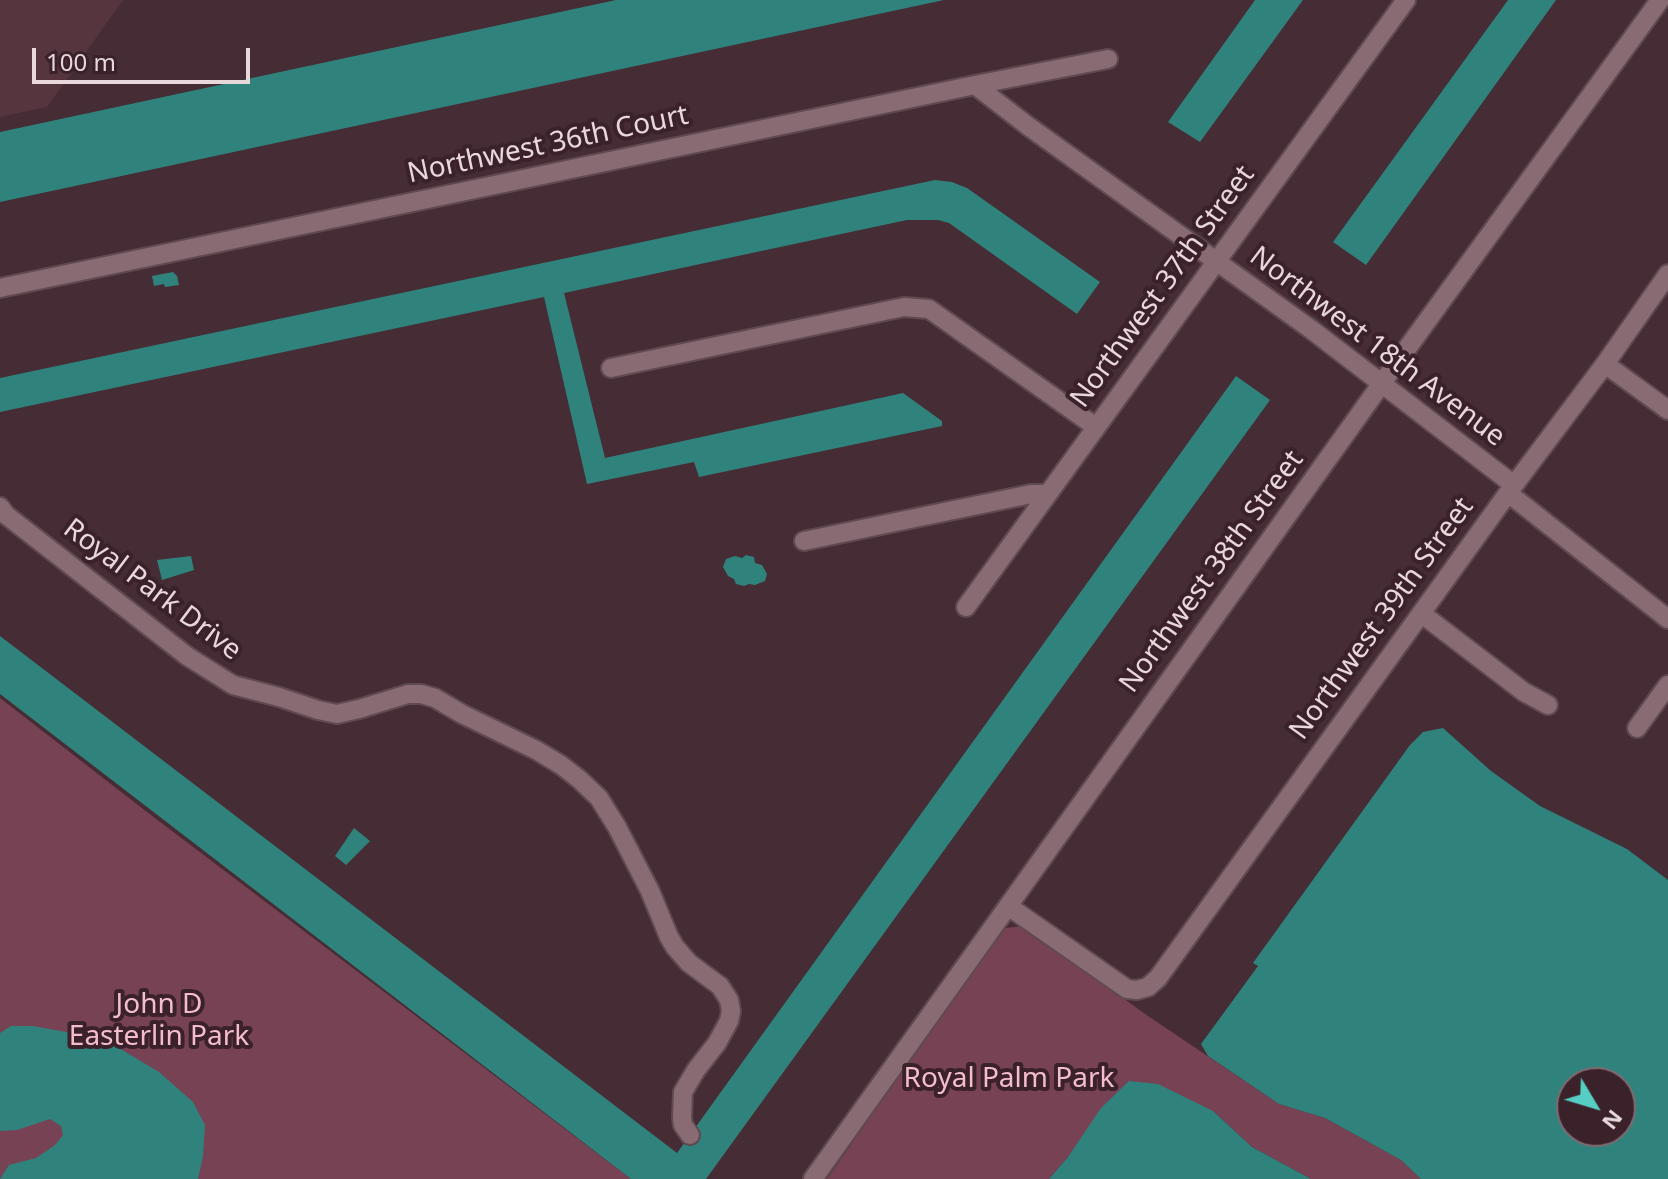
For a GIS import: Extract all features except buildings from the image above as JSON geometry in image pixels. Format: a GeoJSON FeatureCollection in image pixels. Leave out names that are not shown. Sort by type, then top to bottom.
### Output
{"type":"FeatureCollection","features":[{"type":"Feature","properties":{"kind":"street","name":"Northwest 37th Street"},"geometry":{"type":"LineString","coordinates":[[966,607],[1406,0]]}},
{"type":"Feature","properties":{"kind":"street","name":"Northwest 38th Street"},"geometry":{"type":"LineString","coordinates":[[813,1179],[1660,0]]}},
{"type":"Feature","properties":{"kind":"street","name":"Northwest 36th Court"},"geometry":{"type":"LineString","coordinates":[[0,288],[1108,59]]}},
{"type":"Feature","properties":{"kind":"street","name":"Northwest 18th Avenue"},"geometry":{"type":"LineString","coordinates":[[975,85],[1382,383],[1668,619]]}},
{"type":"Feature","properties":{"kind":"street","name":"Northwest 39th Street"},"geometry":{"type":"LineString","coordinates":[[1008,906],[1118,985],[1137,990],[1148,987],[1158,978],[1668,274]]}},
{"type":"Feature","properties":{"kind":"street"},"geometry":{"type":"LineString","coordinates":[[611,368],[904,307],[929,309],[1096,427]]}},
{"type":"Feature","properties":{"kind":"street"},"geometry":{"type":"LineString","coordinates":[[1605,364],[1668,410]]}},
{"type":"Feature","properties":{"kind":"street"},"geometry":{"type":"LineString","coordinates":[[804,541],[1031,494],[1047,494]]}},
{"type":"Feature","properties":{"kind":"street","name":"Royal Park Drive"},"geometry":{"type":"LineString","coordinates":[[0,507],[6,515],[175,647],[233,685],[337,714],[408,694],[421,694],[435,698],[536,750],[579,779],[599,798],[617,827],[675,947],[689,963],[720,986],[729,1000],[729,1021],[683,1092],[682,1109],[695,1128]]}},
{"type":"Feature","properties":{"kind":"street"},"geometry":{"type":"LineString","coordinates":[[1422,614],[1524,692],[1548,705]]}},
{"type":"Feature","properties":{"kind":"street"},"geometry":{"type":"LineString","coordinates":[[1637,728],[1668,685]]}},
{"type":"Feature","properties":{"kind":"shaded area"},"geometry":{"type":"Polygon","coordinates":[[[0,0],[123,0],[47,107],[0,117],[0,0]]]}},
{"type":"Feature","properties":{"kind":"shaded area"},"geometry":{"type":"Polygon","coordinates":[[[616,0],[944,0],[0,202],[0,132],[616,0]]]}},
{"type":"Feature","properties":{"kind":"shaded area"},"geometry":{"type":"Polygon","coordinates":[[[1255,0],[1303,0],[1200,142],[1168,122],[1255,0]]]}},
{"type":"Feature","properties":{"kind":"shaded area"},"geometry":{"type":"Polygon","coordinates":[[[1508,0],[1556,0],[1366,265],[1333,242],[1508,0]]]}},
{"type":"Feature","properties":{"kind":"shaded area"},"geometry":{"type":"Polygon","coordinates":[[[935,180],[967,188],[1100,282],[1077,314],[949,223],[938,220],[907,220],[564,293],[605,458],[903,393],[942,421],[942,426],[699,477],[694,462],[587,484],[544,297],[0,412],[0,378],[935,180]]]}},
{"type":"Feature","properties":{"kind":"shaded area"},"geometry":{"type":"Polygon","coordinates":[[[173,272],[179,285],[154,286],[152,276],[173,272]]]}},
{"type":"Feature","properties":{"kind":"shaded area"},"geometry":{"type":"Polygon","coordinates":[[[1236,376],[1270,400],[706,1179],[631,1179],[0,694],[0,636],[677,1153],[1236,376]]]}},
{"type":"Feature","properties":{"kind":"shaded area"},"geometry":{"type":"Polygon","coordinates":[[[746,555],[754,557],[755,563],[762,565],[767,574],[765,581],[744,586],[736,584],[728,576],[723,567],[726,559],[746,555]]]}},
{"type":"Feature","properties":{"kind":"shaded area"},"geometry":{"type":"Polygon","coordinates":[[[191,556],[194,570],[162,580],[157,560],[191,556]]]}},
{"type":"Feature","properties":{"kind":"shaded area"},"geometry":{"type":"Polygon","coordinates":[[[1443,728],[1491,771],[1540,806],[1627,849],[1668,880],[1668,1179],[1421,1179],[1401,1160],[1325,1118],[1279,1104],[1208,1056],[1201,1044],[1258,966],[1253,963],[1410,745],[1423,732],[1443,728]]]}},
{"type":"Feature","properties":{"kind":"shaded area"},"geometry":{"type":"Polygon","coordinates":[[[354,828],[370,841],[346,865],[335,856],[354,828]]]}},
{"type":"Feature","properties":{"kind":"shaded area"},"geometry":{"type":"Polygon","coordinates":[[[11,1026],[33,1026],[77,1034],[119,1048],[159,1072],[193,1102],[205,1125],[198,1179],[0,1179],[9,1165],[36,1158],[55,1145],[63,1135],[61,1126],[50,1119],[17,1130],[0,1131],[0,1033],[11,1026]]]}},
{"type":"Feature","properties":{"kind":"shaded area"},"geometry":{"type":"Polygon","coordinates":[[[1129,1081],[1158,1084],[1213,1111],[1252,1147],[1311,1179],[1049,1179],[1101,1108],[1129,1081]]]}},
{"type":"Feature","properties":{"kind":"green space","name":"John D Easterlin Park"},"geometry":{"type":"Polygon","coordinates":[[[0,698],[147,812],[631,1179],[0,1179],[0,698]]]}},
{"type":"Feature","properties":{"kind":"green space","name":"Royal Palm Park"},"geometry":{"type":"Polygon","coordinates":[[[1023,926],[1148,1016],[1279,1104],[1325,1118],[1401,1160],[1421,1179],[1311,1179],[1252,1147],[1213,1111],[1068,1157],[1049,1179],[827,1179],[1005,928],[1023,926]]]}}]}
